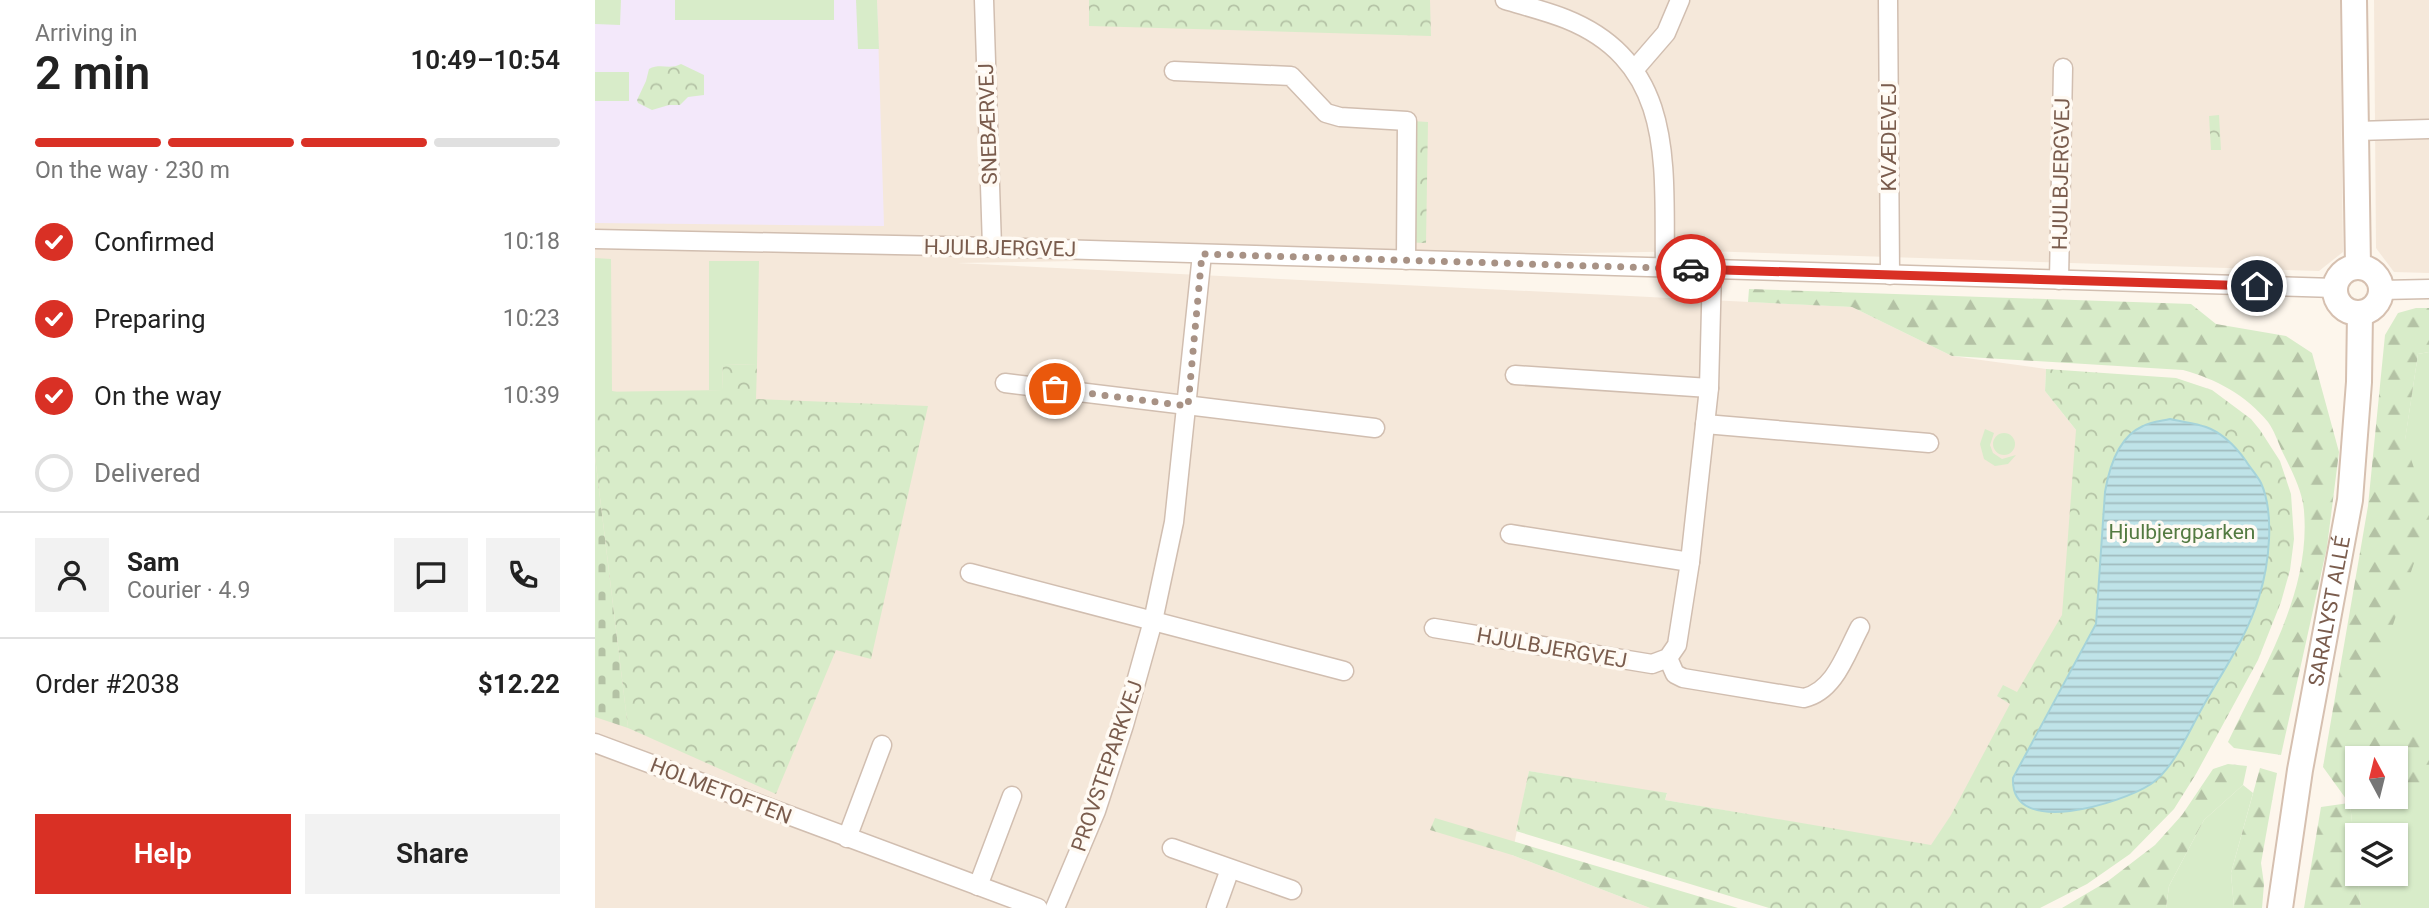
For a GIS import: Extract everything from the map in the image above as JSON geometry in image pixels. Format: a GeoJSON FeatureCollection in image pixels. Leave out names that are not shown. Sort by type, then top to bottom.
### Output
{"type":"FeatureCollection","features":[{"type":"Feature","properties":{"kind":"street","name":"SNEBÆRVEJ"},"geometry":{"type":"LineString","coordinates":[[984,0],[992,247]]}},
{"type":"Feature","properties":{"kind":"street"},"geometry":{"type":"LineString","coordinates":[[1505,0],[1568,20],[1589,30],[1623,57],[1634,70],[1654,107],[1662,143],[1665,268]]}},
{"type":"Feature","properties":{"kind":"street"},"geometry":{"type":"LineString","coordinates":[[1634,70],[1666,33],[1680,0]]}},
{"type":"Feature","properties":{"kind":"street","name":"KVÆDEVEJ"},"geometry":{"type":"LineString","coordinates":[[1888,0],[1890,275]]}},
{"type":"Feature","properties":{"kind":"street"},"geometry":{"type":"LineString","coordinates":[[2354,0],[2358,267]]}},
{"type":"Feature","properties":{"kind":"street","name":"HJULBJERGVEJ"},"geometry":{"type":"LineString","coordinates":[[2059,280],[2063,68]]}},
{"type":"Feature","properties":{"kind":"street"},"geometry":{"type":"LineString","coordinates":[[1174,71],[1291,76],[1326,113],[1340,117],[1407,121],[1406,260]]}},
{"type":"Feature","properties":{"kind":"street"},"geometry":{"type":"LineString","coordinates":[[2356,131],[2429,129]]}},
{"type":"Feature","properties":{"kind":"street","name":"HJULBJERGVEJ"},"geometry":{"type":"LineString","coordinates":[[595,239],[992,247],[2335,288]]}},
{"type":"Feature","properties":{"kind":"street","name":"PROVSTEPARKVEJ"},"geometry":{"type":"LineString","coordinates":[[1055,908],[1096,811],[1124,725],[1153,621],[1174,522],[1202,254]]}},
{"type":"Feature","properties":{"kind":"street"},"geometry":{"type":"LineString","coordinates":[[2358,267],[2372,271],[2381,290],[2380,297],[2372,308],[2360,313],[2342,306],[2335,288],[2341,275],[2358,267]]}},
{"type":"Feature","properties":{"kind":"street"},"geometry":{"type":"LineString","coordinates":[[1712,269],[1709,388],[1690,562],[1677,645],[1668,658],[1675,674],[1683,678],[1804,698],[1817,695],[1828,687],[1860,627]]}},
{"type":"Feature","properties":{"kind":"street"},"geometry":{"type":"LineString","coordinates":[[2381,290],[2429,289]]}},
{"type":"Feature","properties":{"kind":"street","name":"SARALYST ALLÉ"},"geometry":{"type":"LineString","coordinates":[[2280,908],[2300,770],[2350,500],[2359,382],[2360,313]]}},
{"type":"Feature","properties":{"kind":"street"},"geometry":{"type":"LineString","coordinates":[[1515,375],[1709,388]]}},
{"type":"Feature","properties":{"kind":"street"},"geometry":{"type":"LineString","coordinates":[[1005,383],[1375,428]]}},
{"type":"Feature","properties":{"kind":"street"},"geometry":{"type":"LineString","coordinates":[[1705,424],[1929,443]]}},
{"type":"Feature","properties":{"kind":"street"},"geometry":{"type":"LineString","coordinates":[[1510,534],[1690,562]]}},
{"type":"Feature","properties":{"kind":"street"},"geometry":{"type":"LineString","coordinates":[[970,573],[1345,671]]}},
{"type":"Feature","properties":{"kind":"street","name":"HJULBJERGVEJ"},"geometry":{"type":"LineString","coordinates":[[1434,628],[1652,664],[1668,658]]}},
{"type":"Feature","properties":{"kind":"street","name":"HOLMETOFTEN"},"geometry":{"type":"LineString","coordinates":[[595,743],[1038,908]]}},
{"type":"Feature","properties":{"kind":"street"},"geometry":{"type":"LineString","coordinates":[[848,838],[882,745]]}},
{"type":"Feature","properties":{"kind":"street"},"geometry":{"type":"LineString","coordinates":[[978,886],[1011,796]]}},
{"type":"Feature","properties":{"kind":"street"},"geometry":{"type":"LineString","coordinates":[[1172,848],[1292,890]]}},
{"type":"Feature","properties":{"kind":"street"},"geometry":{"type":"LineString","coordinates":[[1216,908],[1230,869]]}},
{"type":"Feature","properties":{"kind":"shaded area"},"geometry":{"type":"Polygon","coordinates":[[[595,0],[2340,0],[2343,252],[2319,271],[1705,251],[957,263],[1852,307],[1952,356],[2046,369],[2045,391],[2076,430],[2089,607],[1931,846],[1665,800],[1667,794],[1529,771],[1512,855],[1650,908],[595,908],[595,0]]]}},
{"type":"Feature","properties":{"kind":"shaded area"},"geometry":{"type":"Polygon","coordinates":[[[595,0],[877,0],[884,226],[595,223],[595,0]]]}},
{"type":"Feature","properties":{"kind":"shaded area"},"geometry":{"type":"Polygon","coordinates":[[[2374,0],[2429,0],[2429,273],[2394,272],[2376,248],[2374,0]]]}},
{"type":"Feature","properties":{"kind":"green space"},"geometry":{"type":"Polygon","coordinates":[[[595,0],[621,0],[620,25],[595,24],[595,0]]]}},
{"type":"Feature","properties":{"kind":"green space"},"geometry":{"type":"Polygon","coordinates":[[[675,0],[834,0],[834,20],[675,20],[675,0]]]}},
{"type":"Feature","properties":{"kind":"green space"},"geometry":{"type":"Polygon","coordinates":[[[856,0],[877,0],[879,49],[858,49],[856,0]]]}},
{"type":"Feature","properties":{"kind":"green space"},"geometry":{"type":"Polygon","coordinates":[[[1089,0],[1430,0],[1431,36],[1089,26],[1089,0]]]}},
{"type":"Feature","properties":{"kind":"green space"},"geometry":{"type":"Polygon","coordinates":[[[681,64],[704,75],[704,95],[688,97],[680,105],[652,110],[638,103],[649,69],[681,64]]]}},
{"type":"Feature","properties":{"kind":"green space"},"geometry":{"type":"Polygon","coordinates":[[[595,72],[629,72],[629,101],[595,101],[595,72]]]}},
{"type":"Feature","properties":{"kind":"green space"},"geometry":{"type":"Polygon","coordinates":[[[2219,115],[2221,150],[2211,150],[2209,116],[2219,115]]]}},
{"type":"Feature","properties":{"kind":"green space"},"geometry":{"type":"Polygon","coordinates":[[[1411,121],[1428,122],[1426,243],[1397,242],[1411,121]]]}},
{"type":"Feature","properties":{"kind":"green space"},"geometry":{"type":"Polygon","coordinates":[[[595,258],[611,259],[612,391],[617,392],[595,435],[595,258]]]}},
{"type":"Feature","properties":{"kind":"green space"},"geometry":{"type":"Polygon","coordinates":[[[709,261],[759,261],[757,365],[723,364],[722,390],[709,390],[709,261]]]}},
{"type":"Feature","properties":{"kind":"green space"},"geometry":{"type":"Polygon","coordinates":[[[1749,289],[2191,304],[2216,324],[2286,336],[2312,353],[2339,452],[2327,547],[2281,755],[2234,748],[2228,742],[2281,630],[2300,572],[2304,542],[2304,511],[2296,481],[2270,425],[2250,404],[2219,383],[2183,370],[1952,356],[1852,307],[1748,302],[1749,289]]]}},
{"type":"Feature","properties":{"kind":"green space"},"geometry":{"type":"Polygon","coordinates":[[[2429,308],[2429,352],[2418,354],[2405,441],[2419,483],[2429,491],[2429,519],[2382,657],[2382,699],[2399,728],[2423,736],[2429,735],[2429,794],[2408,796],[2408,746],[2345,746],[2345,797],[2323,767],[2368,506],[2385,335],[2398,313],[2429,308]]]}},
{"type":"Feature","properties":{"kind":"green space"},"geometry":{"type":"Polygon","coordinates":[[[2429,352],[2429,908],[2361,908],[2358,886],[2408,886],[2408,823],[2352,823],[2351,809],[2408,809],[2408,746],[2359,746],[2418,354],[2429,352]]]}},
{"type":"Feature","properties":{"kind":"green space"},"geometry":{"type":"Polygon","coordinates":[[[723,364],[757,365],[756,399],[928,406],[871,659],[836,650],[776,794],[628,728],[595,456],[595,392],[722,390],[723,364]]]}},
{"type":"Feature","properties":{"kind":"green space","name":"Hjulbjergparken"},"geometry":{"type":"Polygon","coordinates":[[[2046,369],[2176,378],[2212,390],[2251,419],[2260,430],[2280,461],[2291,494],[2294,539],[2290,570],[2281,602],[2258,660],[2174,809],[2130,854],[2087,884],[2040,908],[1769,908],[1516,831],[1529,771],[1667,793],[1665,800],[1931,845],[1951,815],[2010,704],[1997,696],[2003,685],[2017,692],[2062,615],[2076,430],[2045,391],[2046,369]]]}},
{"type":"Feature","properties":{"kind":"green space"},"geometry":{"type":"Polygon","coordinates":[[[1985,429],[1994,433],[1990,445],[1993,453],[2002,459],[2016,455],[2008,464],[1995,466],[1984,459],[1980,444],[1985,429]]]}},
{"type":"Feature","properties":{"kind":"green space"},"geometry":{"type":"Polygon","coordinates":[[[2004,433],[2012,436],[2015,444],[2012,452],[2004,455],[1996,452],[1993,444],[1996,436],[2004,433]]]}},
{"type":"Feature","properties":{"kind":"green space"},"geometry":{"type":"Polygon","coordinates":[[[595,457],[628,728],[595,717],[595,457]]]}},
{"type":"Feature","properties":{"kind":"green space"},"geometry":{"type":"Polygon","coordinates":[[[2228,764],[2247,766],[2243,785],[2204,820],[2169,886],[2166,908],[2062,908],[2108,881],[2155,845],[2182,815],[2213,769],[2228,764]]]}},
{"type":"Feature","properties":{"kind":"green space"},"geometry":{"type":"Polygon","coordinates":[[[2260,768],[2277,773],[2261,863],[2264,884],[2262,908],[2234,908],[2231,873],[2260,768]]]}},
{"type":"Feature","properties":{"kind":"green space"},"geometry":{"type":"Polygon","coordinates":[[[2243,785],[2253,793],[2231,873],[2234,908],[2166,908],[2169,886],[2204,820],[2243,785]]]}},
{"type":"Feature","properties":{"kind":"green space"},"geometry":{"type":"Polygon","coordinates":[[[2345,804],[2345,809],[2351,809],[2352,823],[2345,823],[2345,886],[2359,886],[2361,908],[2304,908],[2321,807],[2345,804]]]}},
{"type":"Feature","properties":{"kind":"green space"},"geometry":{"type":"Polygon","coordinates":[[[1435,818],[1738,908],[1650,908],[1512,855],[1430,830],[1435,818]]]}},
{"type":"Feature","properties":{"kind":"water"},"geometry":{"type":"Polygon","coordinates":[[[2170,419],[2206,427],[2223,437],[2242,456],[2261,483],[2268,509],[2269,540],[2266,570],[2254,611],[2182,746],[2160,777],[2137,792],[2094,807],[2048,812],[2029,807],[2017,797],[2013,778],[2096,624],[2105,492],[2112,463],[2121,445],[2134,431],[2170,419]]]}},
{"type":"Feature","properties":{"kind":"way so far"},"geometry":{"type":"LineString","coordinates":[[1055,389],[1188,406],[1202,254],[1691,269]]}},
{"type":"Feature","properties":{"kind":"route"},"geometry":{"type":"LineString","coordinates":[[1691,269],[2257,286]]}}]}
